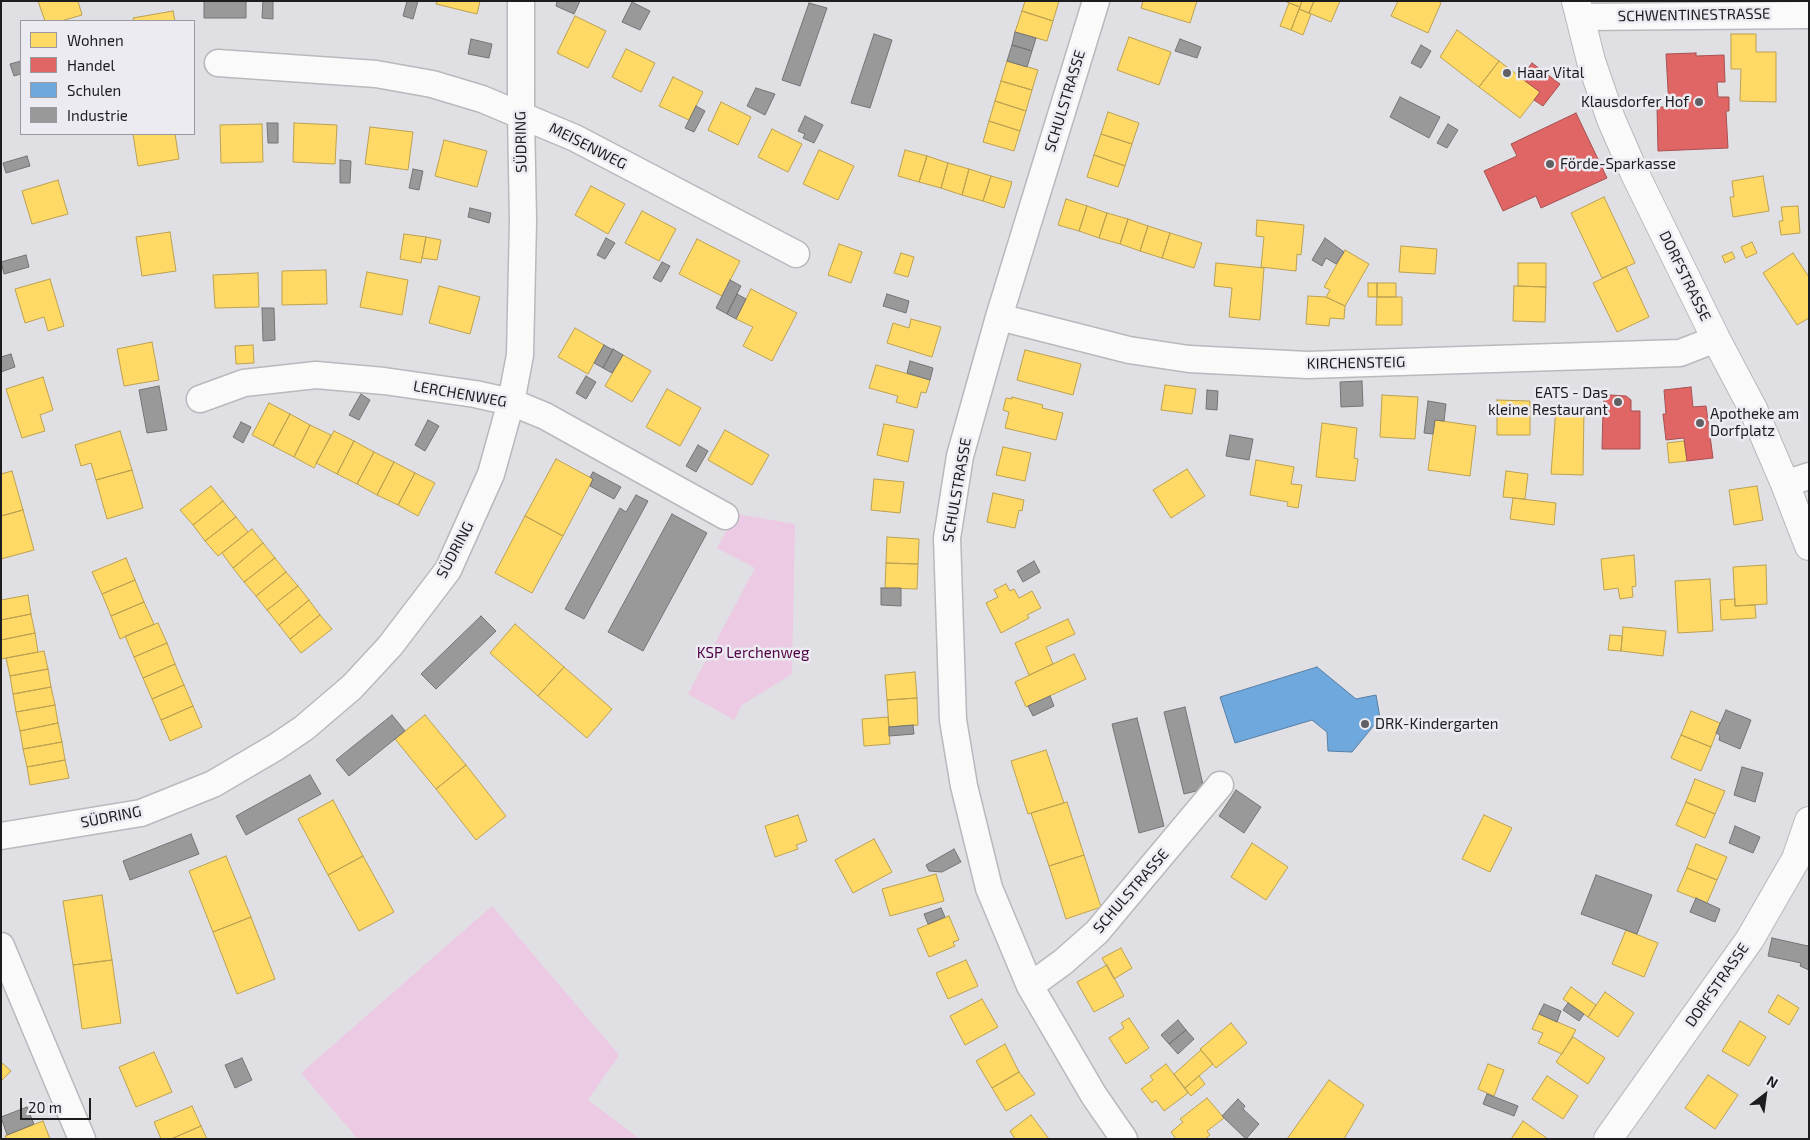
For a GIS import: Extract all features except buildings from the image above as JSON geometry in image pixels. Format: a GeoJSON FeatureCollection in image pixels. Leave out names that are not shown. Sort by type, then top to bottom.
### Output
{"type":"FeatureCollection","features":[{"type":"Feature","properties":{"kind":"street","name":"SÜDRING"},"geometry":{"type":"LineString","coordinates":[[1,836],[141,813],[213,784],[304,728],[352,687],[379,658],[448,570],[491,474],[511,402],[520,356],[523,309],[521,1]]}},
{"type":"Feature","properties":{"kind":"street","name":"SCHULSTRASSE"},"geometry":{"type":"LineString","coordinates":[[1096,1],[999,317],[960,456],[947,538],[953,720],[964,786],[988,888],[1030,986],[1093,1094],[1124,1139]]}},
{"type":"Feature","properties":{"kind":"street","name":"SCHWENTINESTRASSE"},"geometry":{"type":"LineString","coordinates":[[1578,9],[1809,15]]}},
{"type":"Feature","properties":{"kind":"street","name":"DORFSTRASSE"},"geometry":{"type":"LineString","coordinates":[[1578,9],[1591,61],[1611,119],[1634,172],[1716,339],[1753,409],[1797,480],[1809,546]]}},
{"type":"Feature","properties":{"kind":"street","name":"MEISENWEG"},"geometry":{"type":"LineString","coordinates":[[218,63],[376,74],[432,84],[482,99],[575,138],[796,254]]}},
{"type":"Feature","properties":{"kind":"street","name":"KIRCHENSTEIG"},"geometry":{"type":"LineString","coordinates":[[999,317],[1129,350],[1189,359],[1307,365],[1680,353],[1716,339]]}},
{"type":"Feature","properties":{"kind":"street","name":"LERCHENWEG"},"geometry":{"type":"LineString","coordinates":[[200,399],[244,383],[316,376],[384,381],[475,394],[511,402],[544,416],[725,516]]}},
{"type":"Feature","properties":{"kind":"street","name":"SCHULSTRASSE"},"geometry":{"type":"LineString","coordinates":[[1030,986],[1064,962],[1097,932],[1220,784]]}},
{"type":"Feature","properties":{"kind":"street","name":"DORFSTRASSE"},"geometry":{"type":"LineString","coordinates":[[1608,1139],[1750,939],[1796,859],[1809,821]]}},
{"type":"Feature","properties":{"kind":"street"},"geometry":{"type":"LineString","coordinates":[[1,946],[82,1139]]}},
{"type":"Feature","properties":{"kind":"green space","name":"KSP Lerchenweg"},"geometry":{"type":"Polygon","coordinates":[[[736,514],[795,524],[792,674],[742,705],[734,720],[688,694],[755,568],[717,548],[736,514]]]}},
{"type":"Feature","properties":{"kind":"green space"},"geometry":{"type":"Polygon","coordinates":[[[492,906],[619,1055],[588,1100],[640,1139],[358,1139],[301,1073],[492,906]]]}},
{"type":"Feature","properties":{"kind":"place","name":"Haar Vital"},"geometry":{"type":"Point","coordinates":[1507,73]}},
{"type":"Feature","properties":{"kind":"place","name":"Klausdorfer Hof"},"geometry":{"type":"Point","coordinates":[1699,102]}},
{"type":"Feature","properties":{"kind":"place","name":"Förde-Sparkasse"},"geometry":{"type":"Point","coordinates":[1550,164]}},
{"type":"Feature","properties":{"kind":"place","name":"EATS - Das kleine Restaurant"},"geometry":{"type":"Point","coordinates":[1618,402]}},
{"type":"Feature","properties":{"kind":"place","name":"Apotheke am Dorfplatz"},"geometry":{"type":"Point","coordinates":[1700,423]}},
{"type":"Feature","properties":{"kind":"place","name":"DRK-Kindergarten"},"geometry":{"type":"Point","coordinates":[1365,724]}}]}
